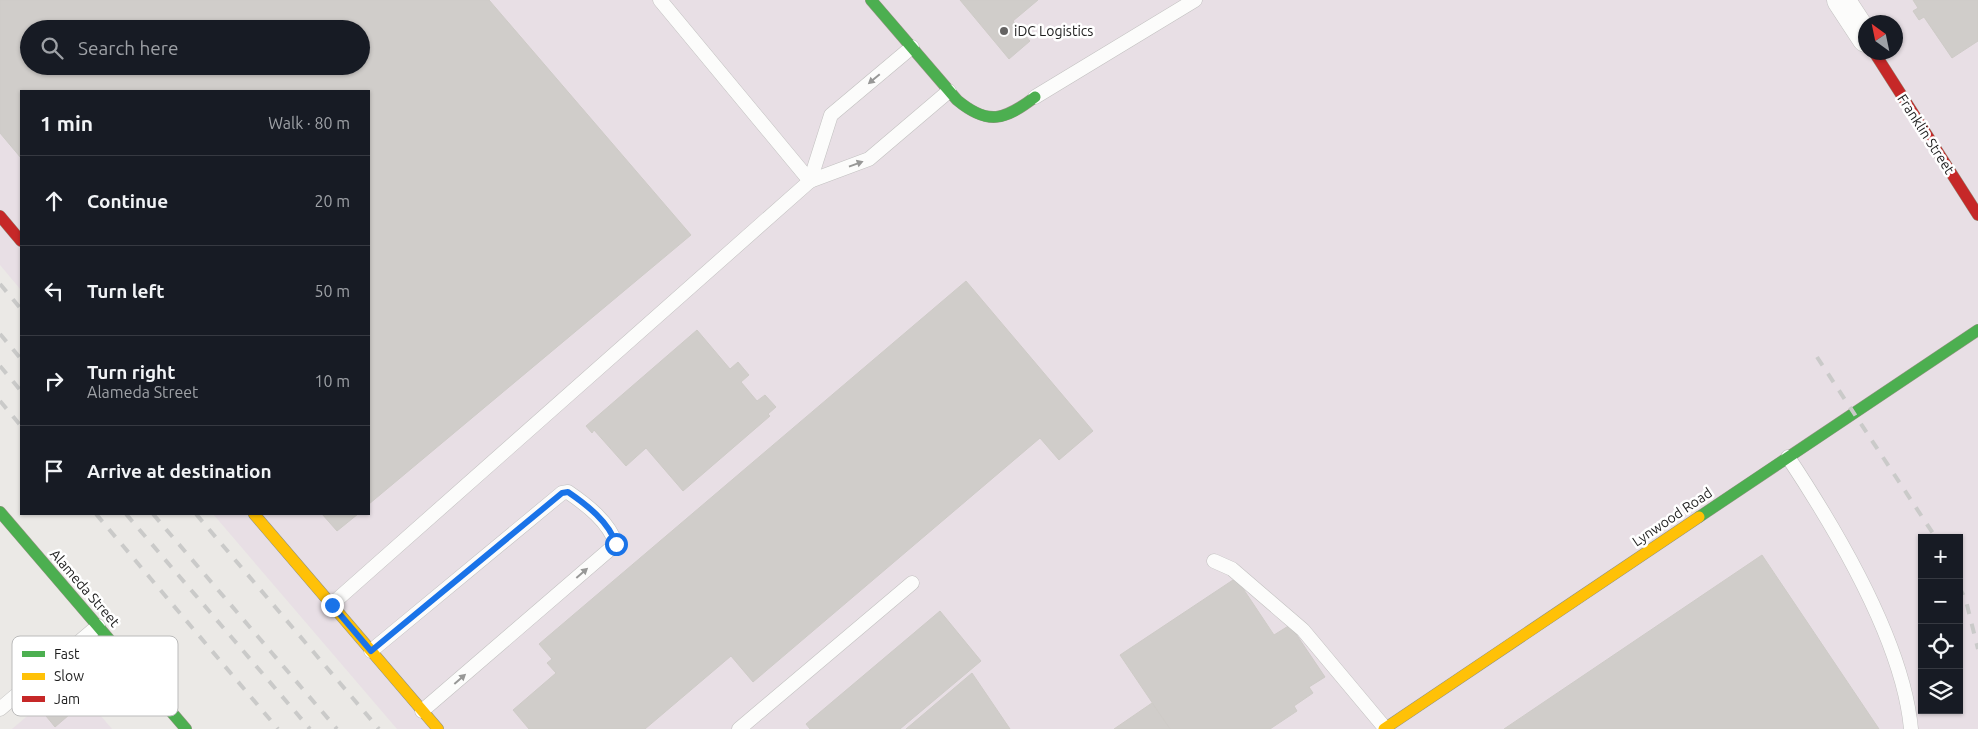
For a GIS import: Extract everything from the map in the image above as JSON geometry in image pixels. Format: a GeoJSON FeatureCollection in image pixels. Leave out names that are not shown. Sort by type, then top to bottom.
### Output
{"type":"FeatureCollection","features":[{"type":"Feature","properties":{"kind":"street"},"geometry":{"type":"LineString","coordinates":[[871,0],[949,91],[972,112],[994,118],[1014,113],[1035,97]]}},
{"type":"Feature","properties":{"kind":"street"},"geometry":{"type":"LineString","coordinates":[[1841,0],[1858,26]]}},
{"type":"Feature","properties":{"kind":"street","name":"Franklin Street"},"geometry":{"type":"LineString","coordinates":[[1879,60],[1978,215]]}},
{"type":"Feature","properties":{"kind":"street"},"geometry":{"type":"LineString","coordinates":[[0,216],[20,240]]}},
{"type":"Feature","properties":{"kind":"street","name":"Lynwood Road"},"geometry":{"type":"LineString","coordinates":[[1384,729],[1978,330]]}},
{"type":"Feature","properties":{"kind":"street","name":"Alameda Street"},"geometry":{"type":"LineString","coordinates":[[0,512],[107,636]]}},
{"type":"Feature","properties":{"kind":"street"},"geometry":{"type":"LineString","coordinates":[[255,515],[438,729]]}},
{"type":"Feature","properties":{"kind":"street","name":"Alameda Street"},"geometry":{"type":"LineString","coordinates":[[175,716],[186,729]]}},
{"type":"Feature","properties":{"kind":"lane"},"geometry":{"type":"LineString","coordinates":[[660,0],[810,181]]}},
{"type":"Feature","properties":{"kind":"lane"},"geometry":{"type":"LineString","coordinates":[[1035,97],[1195,0]]}},
{"type":"Feature","properties":{"kind":"lane"},"geometry":{"type":"LineString","coordinates":[[810,181],[831,115],[912,48]]}},
{"type":"Feature","properties":{"kind":"lane"},"geometry":{"type":"LineString","coordinates":[[332,605],[810,181],[869,159],[949,91]]}},
{"type":"Feature","properties":{"kind":"lane"},"geometry":{"type":"LineString","coordinates":[[1788,458],[1844,549],[1882,626],[1909,701],[1911,729]]}},
{"type":"Feature","properties":{"kind":"lane"},"geometry":{"type":"LineString","coordinates":[[371,651],[562,493],[568,492],[590,507],[613,535],[616,544],[422,711]]}},
{"type":"Feature","properties":{"kind":"lane"},"geometry":{"type":"LineString","coordinates":[[1214,561],[1232,569],[1303,630],[1384,729]]}},
{"type":"Feature","properties":{"kind":"lane"},"geometry":{"type":"LineString","coordinates":[[738,729],[912,583]]}},
{"type":"Feature","properties":{"kind":"lane"},"geometry":{"type":"LineString","coordinates":[[86,636],[98,626]]}},
{"type":"Feature","properties":{"kind":"lane"},"geometry":{"type":"LineString","coordinates":[[0,709],[12,699]]}},
{"type":"Feature","properties":{"kind":"shaded area"},"geometry":{"type":"Polygon","coordinates":[[[0,0],[1978,0],[1978,729],[397,729],[214,515],[370,515],[370,90],[20,90],[20,289],[0,265],[0,0]]]}},
{"type":"Feature","properties":{"kind":"shaded area"},"geometry":{"type":"Polygon","coordinates":[[[27,716],[101,716],[112,729],[12,729],[27,716]]]}},
{"type":"Feature","properties":{"kind":"building"},"geometry":{"type":"Polygon","coordinates":[[[0,0],[489,0],[691,235],[370,503],[370,90],[20,90],[20,157],[0,133],[0,0]]]}},
{"type":"Feature","properties":{"kind":"building","name":"iDC Logistics"},"geometry":{"type":"Polygon","coordinates":[[[960,0],[1038,0],[1013,21],[1030,41],[1009,59],[960,0]]]}},
{"type":"Feature","properties":{"kind":"building"},"geometry":{"type":"Polygon","coordinates":[[[1913,0],[1978,0],[1978,41],[1952,58],[1924,17],[1919,20],[1913,11],[1918,8],[1913,0]]]}},
{"type":"Feature","properties":{"kind":"building"},"geometry":{"type":"Polygon","coordinates":[[[966,281],[1093,431],[1059,460],[1040,438],[753,682],[731,656],[645,729],[529,729],[513,710],[556,673],[547,663],[552,659],[539,644],[966,281]]]}},
{"type":"Feature","properties":{"kind":"building"},"geometry":{"type":"Polygon","coordinates":[[[697,330],[730,369],[738,362],[749,375],[741,382],[757,401],[765,395],[776,407],[768,414],[770,416],[683,491],[646,448],[626,466],[594,430],[592,433],[586,426],[697,330]]]}},
{"type":"Feature","properties":{"kind":"building"},"geometry":{"type":"Polygon","coordinates":[[[323,515],[357,515],[337,531],[323,515]]]}},
{"type":"Feature","properties":{"kind":"building"},"geometry":{"type":"Polygon","coordinates":[[[1762,555],[1879,729],[1504,729],[1762,555]]]}},
{"type":"Feature","properties":{"kind":"building"},"geometry":{"type":"Polygon","coordinates":[[[1236,578],[1274,635],[1290,625],[1325,677],[1309,687],[1313,693],[1294,706],[1297,711],[1270,729],[1170,729],[1120,655],[1236,578]]]}},
{"type":"Feature","properties":{"kind":"building"},"geometry":{"type":"Polygon","coordinates":[[[940,611],[981,661],[900,729],[810,729],[806,724],[940,611]]]}},
{"type":"Feature","properties":{"kind":"building"},"geometry":{"type":"Polygon","coordinates":[[[972,673],[1010,729],[906,729],[972,673]]]}},
{"type":"Feature","properties":{"kind":"building"},"geometry":{"type":"Polygon","coordinates":[[[1152,703],[1170,729],[1114,729],[1152,703]]]}},
{"type":"Feature","properties":{"kind":"building"},"geometry":{"type":"Polygon","coordinates":[[[46,716],[68,716],[55,727],[46,716]]]}},
{"type":"Feature","properties":{"kind":"railway"},"geometry":{"type":"LineString","coordinates":[[0,284],[20,308]]}},
{"type":"Feature","properties":{"kind":"railway"},"geometry":{"type":"LineString","coordinates":[[0,334],[20,358]]}},
{"type":"Feature","properties":{"kind":"railway"},"geometry":{"type":"LineString","coordinates":[[1817,357],[1933,534]]}},
{"type":"Feature","properties":{"kind":"railway"},"geometry":{"type":"LineString","coordinates":[[0,366],[20,390]]}},
{"type":"Feature","properties":{"kind":"railway"},"geometry":{"type":"LineString","coordinates":[[0,401],[20,425]]}},
{"type":"Feature","properties":{"kind":"railway"},"geometry":{"type":"LineString","coordinates":[[97,515],[278,729]]}},
{"type":"Feature","properties":{"kind":"railway"},"geometry":{"type":"LineString","coordinates":[[127,515],[310,729]]}},
{"type":"Feature","properties":{"kind":"railway"},"geometry":{"type":"LineString","coordinates":[[154,515],[337,729]]}},
{"type":"Feature","properties":{"kind":"railway"},"geometry":{"type":"LineString","coordinates":[[197,515],[379,729]]}},
{"type":"Feature","properties":{"kind":"railway"},"geometry":{"type":"LineString","coordinates":[[1963,595],[1978,649]]}},
{"type":"Feature","properties":{"kind":"traffic: fast"},"geometry":{"type":"LineString","coordinates":[[871,0],[957,100],[978,114],[987,117],[1005,115],[1015,111],[1035,97]]}},
{"type":"Feature","properties":{"kind":"traffic: fast"},"geometry":{"type":"LineString","coordinates":[[1699,517],[1978,330]]}},
{"type":"Feature","properties":{"kind":"traffic: fast"},"geometry":{"type":"LineString","coordinates":[[0,512],[106,636]]}},
{"type":"Feature","properties":{"kind":"traffic: fast"},"geometry":{"type":"LineString","coordinates":[[175,716],[186,729]]}},
{"type":"Feature","properties":{"kind":"traffic: slow"},"geometry":{"type":"LineString","coordinates":[[255,515],[438,729]]}},
{"type":"Feature","properties":{"kind":"traffic: slow"},"geometry":{"type":"LineString","coordinates":[[1384,729],[1699,517]]}},
{"type":"Feature","properties":{"kind":"traffic: jam"},"geometry":{"type":"LineString","coordinates":[[1879,60],[1978,215]]}},
{"type":"Feature","properties":{"kind":"traffic: jam"},"geometry":{"type":"LineString","coordinates":[[0,216],[20,240]]}},
{"type":"Feature","properties":{"kind":"place","name":"iDC Logistics"},"geometry":{"type":"Point","coordinates":[1004,31]}},
{"type":"Feature","properties":{"kind":"route"},"geometry":{"type":"LineString","coordinates":[[332,605],[371,651],[562,493],[568,492],[590,507],[613,535],[616,544]]}}]}
